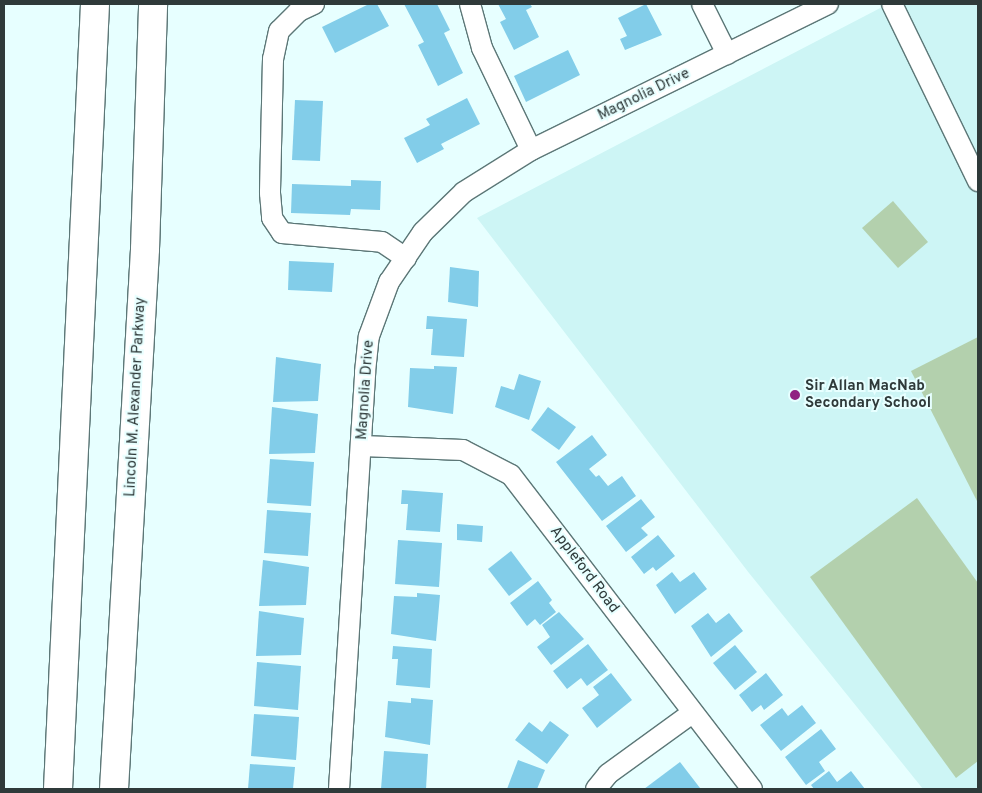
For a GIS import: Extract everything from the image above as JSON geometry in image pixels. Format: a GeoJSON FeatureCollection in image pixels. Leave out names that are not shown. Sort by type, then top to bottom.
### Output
{"type":"FeatureCollection","features":[{"type":"Feature","properties":{"kind":"highway"},"geometry":{"type":"LineString","coordinates":[[58,789],[95,4]]}},
{"type":"Feature","properties":{"kind":"highway","name":"Lincoln M. Alexander Parkway"},"geometry":{"type":"LineString","coordinates":[[114,789],[145,249],[153,4]]}},
{"type":"Feature","properties":{"kind":"street"},"geometry":{"type":"LineString","coordinates":[[314,4],[299,11],[279,32],[274,59],[270,193],[272,218],[282,233],[382,242],[406,258]]}},
{"type":"Feature","properties":{"kind":"street"},"geometry":{"type":"LineString","coordinates":[[470,4],[482,48],[531,150]]}},
{"type":"Feature","properties":{"kind":"street"},"geometry":{"type":"LineString","coordinates":[[702,4],[727,54]]}},
{"type":"Feature","properties":{"kind":"street","name":"Magnolia Drive"},"geometry":{"type":"LineString","coordinates":[[339,789],[369,336],[390,282],[423,232],[464,192],[531,150],[828,4]]}},
{"type":"Feature","properties":{"kind":"street"},"geometry":{"type":"LineString","coordinates":[[892,4],[978,181]]}},
{"type":"Feature","properties":{"kind":"street","name":"Appleford Road"},"geometry":{"type":"LineString","coordinates":[[362,446],[463,450],[511,475],[691,714],[752,789]]}},
{"type":"Feature","properties":{"kind":"street"},"geometry":{"type":"LineString","coordinates":[[596,789],[608,774],[691,714]]}},
{"type":"Feature","properties":{"kind":"shaded area","name":"Sir Allan MacNab Secondary School"},"geometry":{"type":"Polygon","coordinates":[[[888,4],[978,4],[978,789],[923,789],[749,573],[477,218],[888,4]]]}},
{"type":"Feature","properties":{"kind":"green space"},"geometry":{"type":"Polygon","coordinates":[[[893,201],[928,242],[898,268],[862,228],[893,201]]]}},
{"type":"Feature","properties":{"kind":"green space"},"geometry":{"type":"Polygon","coordinates":[[[978,337],[978,503],[911,371],[978,337]]]}},
{"type":"Feature","properties":{"kind":"green space"},"geometry":{"type":"Polygon","coordinates":[[[917,498],[978,583],[978,761],[956,778],[810,577],[917,498]]]}},
{"type":"Feature","properties":{"kind":"building"},"geometry":{"type":"Polygon","coordinates":[[[369,4],[377,4],[389,26],[335,53],[322,27],[369,4]]]}},
{"type":"Feature","properties":{"kind":"building"},"geometry":{"type":"Polygon","coordinates":[[[404,4],[437,4],[450,30],[444,33],[463,73],[438,86],[418,45],[424,42],[404,4]]]}},
{"type":"Feature","properties":{"kind":"building"},"geometry":{"type":"Polygon","coordinates":[[[498,4],[530,4],[532,7],[526,10],[539,37],[514,50],[500,22],[506,19],[498,4]]]}},
{"type":"Feature","properties":{"kind":"building"},"geometry":{"type":"Polygon","coordinates":[[[646,4],[662,35],[625,50],[620,39],[627,36],[618,18],[646,4]]]}},
{"type":"Feature","properties":{"kind":"building"},"geometry":{"type":"Polygon","coordinates":[[[568,50],[580,75],[526,102],[514,76],[568,50]]]}},
{"type":"Feature","properties":{"kind":"building"},"geometry":{"type":"Polygon","coordinates":[[[467,98],[480,124],[441,144],[444,149],[417,163],[404,138],[430,125],[426,119],[467,98]]]}},
{"type":"Feature","properties":{"kind":"building"},"geometry":{"type":"Polygon","coordinates":[[[295,100],[323,101],[320,161],[292,160],[295,100]]]}},
{"type":"Feature","properties":{"kind":"building"},"geometry":{"type":"Polygon","coordinates":[[[351,180],[381,181],[380,210],[351,209],[350,215],[291,213],[292,184],[351,186],[351,180]]]}},
{"type":"Feature","properties":{"kind":"building"},"geometry":{"type":"Polygon","coordinates":[[[289,261],[334,263],[332,292],[288,290],[289,261]]]}},
{"type":"Feature","properties":{"kind":"building"},"geometry":{"type":"Polygon","coordinates":[[[450,267],[479,271],[478,307],[448,302],[450,267]]]}},
{"type":"Feature","properties":{"kind":"building"},"geometry":{"type":"Polygon","coordinates":[[[427,316],[467,319],[464,357],[431,355],[433,329],[426,329],[427,316]]]}},
{"type":"Feature","properties":{"kind":"building"},"geometry":{"type":"Polygon","coordinates":[[[276,357],[321,364],[318,401],[273,402],[276,357]]]}},
{"type":"Feature","properties":{"kind":"building"},"geometry":{"type":"Polygon","coordinates":[[[434,366],[457,367],[453,414],[408,407],[410,368],[434,369],[434,366]]]}},
{"type":"Feature","properties":{"kind":"building"},"geometry":{"type":"Polygon","coordinates":[[[519,374],[541,381],[529,420],[495,407],[501,386],[514,390],[519,374]]]}},
{"type":"Feature","properties":{"kind":"building"},"geometry":{"type":"Polygon","coordinates":[[[272,407],[318,414],[315,453],[269,454],[272,407]]]}},
{"type":"Feature","properties":{"kind":"building"},"geometry":{"type":"Polygon","coordinates":[[[548,407],[576,427],[559,450],[531,430],[548,407]]]}},
{"type":"Feature","properties":{"kind":"building"},"geometry":{"type":"Polygon","coordinates":[[[592,435],[607,455],[589,469],[596,477],[599,475],[608,486],[622,476],[636,496],[602,521],[556,462],[592,435]]]}},
{"type":"Feature","properties":{"kind":"building"},"geometry":{"type":"Polygon","coordinates":[[[270,459],[314,462],[311,506],[267,503],[270,459]]]}},
{"type":"Feature","properties":{"kind":"building"},"geometry":{"type":"Polygon","coordinates":[[[402,490],[443,493],[440,532],[406,530],[408,504],[401,504],[402,490]]]}},
{"type":"Feature","properties":{"kind":"building"},"geometry":{"type":"Polygon","coordinates":[[[641,499],[655,517],[641,528],[648,535],[626,552],[606,526],[641,499]]]}},
{"type":"Feature","properties":{"kind":"building"},"geometry":{"type":"Polygon","coordinates":[[[267,510],[311,513],[308,556],[264,553],[267,510]]]}},
{"type":"Feature","properties":{"kind":"building"},"geometry":{"type":"Polygon","coordinates":[[[457,524],[483,526],[482,542],[457,540],[457,524]]]}},
{"type":"Feature","properties":{"kind":"building"},"geometry":{"type":"Polygon","coordinates":[[[658,535],[675,556],[656,571],[653,567],[644,574],[631,557],[658,535]]]}},
{"type":"Feature","properties":{"kind":"building"},"geometry":{"type":"Polygon","coordinates":[[[398,540],[442,543],[439,587],[395,584],[398,540]]]}},
{"type":"Feature","properties":{"kind":"building"},"geometry":{"type":"Polygon","coordinates":[[[511,551],[532,579],[509,596],[488,569],[511,551]]]}},
{"type":"Feature","properties":{"kind":"building"},"geometry":{"type":"Polygon","coordinates":[[[263,560],[309,567],[306,605],[259,606],[263,560]]]}},
{"type":"Feature","properties":{"kind":"building"},"geometry":{"type":"Polygon","coordinates":[[[672,572],[680,582],[694,572],[707,589],[675,614],[656,585],[672,572]]]}},
{"type":"Feature","properties":{"kind":"building"},"geometry":{"type":"Polygon","coordinates":[[[538,581],[552,600],[549,603],[556,612],[540,625],[535,619],[527,626],[510,603],[538,581]]]}},
{"type":"Feature","properties":{"kind":"building"},"geometry":{"type":"Polygon","coordinates":[[[417,593],[440,595],[436,641],[391,634],[394,596],[417,597],[417,593]]]}},
{"type":"Feature","properties":{"kind":"building"},"geometry":{"type":"Polygon","coordinates":[[[259,611],[304,618],[301,655],[256,656],[259,611]]]}},
{"type":"Feature","properties":{"kind":"building"},"geometry":{"type":"Polygon","coordinates":[[[559,612],[584,639],[551,665],[537,647],[550,637],[542,625],[559,612]]]}},
{"type":"Feature","properties":{"kind":"building"},"geometry":{"type":"Polygon","coordinates":[[[708,613],[716,623],[729,613],[743,631],[711,657],[691,626],[708,613]]]}},
{"type":"Feature","properties":{"kind":"building"},"geometry":{"type":"Polygon","coordinates":[[[588,644],[608,670],[587,686],[581,678],[567,689],[553,671],[588,644]]]}},
{"type":"Feature","properties":{"kind":"building"},"geometry":{"type":"Polygon","coordinates":[[[735,645],[757,672],[735,690],[713,663],[735,645]]]}},
{"type":"Feature","properties":{"kind":"building"},"geometry":{"type":"Polygon","coordinates":[[[393,646],[432,649],[430,688],[396,685],[398,659],[392,659],[393,646]]]}},
{"type":"Feature","properties":{"kind":"building"},"geometry":{"type":"Polygon","coordinates":[[[257,662],[301,666],[298,710],[254,706],[257,662]]]}},
{"type":"Feature","properties":{"kind":"building"},"geometry":{"type":"Polygon","coordinates":[[[611,673],[632,700],[597,728],[582,708],[599,695],[593,687],[611,673]]]}},
{"type":"Feature","properties":{"kind":"building"},"geometry":{"type":"Polygon","coordinates":[[[766,673],[783,695],[764,710],[761,705],[752,712],[739,695],[766,673]]]}},
{"type":"Feature","properties":{"kind":"building"},"geometry":{"type":"Polygon","coordinates":[[[411,698],[433,700],[430,745],[385,737],[388,701],[411,703],[411,698]]]}},
{"type":"Feature","properties":{"kind":"building"},"geometry":{"type":"Polygon","coordinates":[[[802,705],[816,723],[781,751],[760,725],[782,708],[788,716],[802,705]]]}},
{"type":"Feature","properties":{"kind":"building"},"geometry":{"type":"Polygon","coordinates":[[[254,714],[299,717],[296,760],[251,756],[254,714]]]}},
{"type":"Feature","properties":{"kind":"building"},"geometry":{"type":"Polygon","coordinates":[[[550,721],[569,735],[547,764],[515,740],[529,722],[542,732],[550,721]]]}},
{"type":"Feature","properties":{"kind":"building"},"geometry":{"type":"Polygon","coordinates":[[[821,729],[836,749],[819,762],[825,771],[806,785],[785,757],[821,729]]]}},
{"type":"Feature","properties":{"kind":"building"},"geometry":{"type":"Polygon","coordinates":[[[384,751],[428,754],[426,789],[381,789],[384,751]]]}},
{"type":"Feature","properties":{"kind":"building"},"geometry":{"type":"Polygon","coordinates":[[[518,760],[545,770],[537,789],[507,789],[518,760]]]}},
{"type":"Feature","properties":{"kind":"building"},"geometry":{"type":"Polygon","coordinates":[[[680,762],[700,788],[644,789],[680,762]]]}},
{"type":"Feature","properties":{"kind":"building"},"geometry":{"type":"Polygon","coordinates":[[[250,764],[295,767],[293,789],[248,789],[250,764]]]}},
{"type":"Feature","properties":{"kind":"building"},"geometry":{"type":"Polygon","coordinates":[[[829,771],[837,782],[851,771],[865,789],[814,789],[811,785],[829,771]]]}},
{"type":"Feature","properties":{"kind":"place","name":"Sir Allan MacNab Secondary School"},"geometry":{"type":"Point","coordinates":[795,395]}}]}
